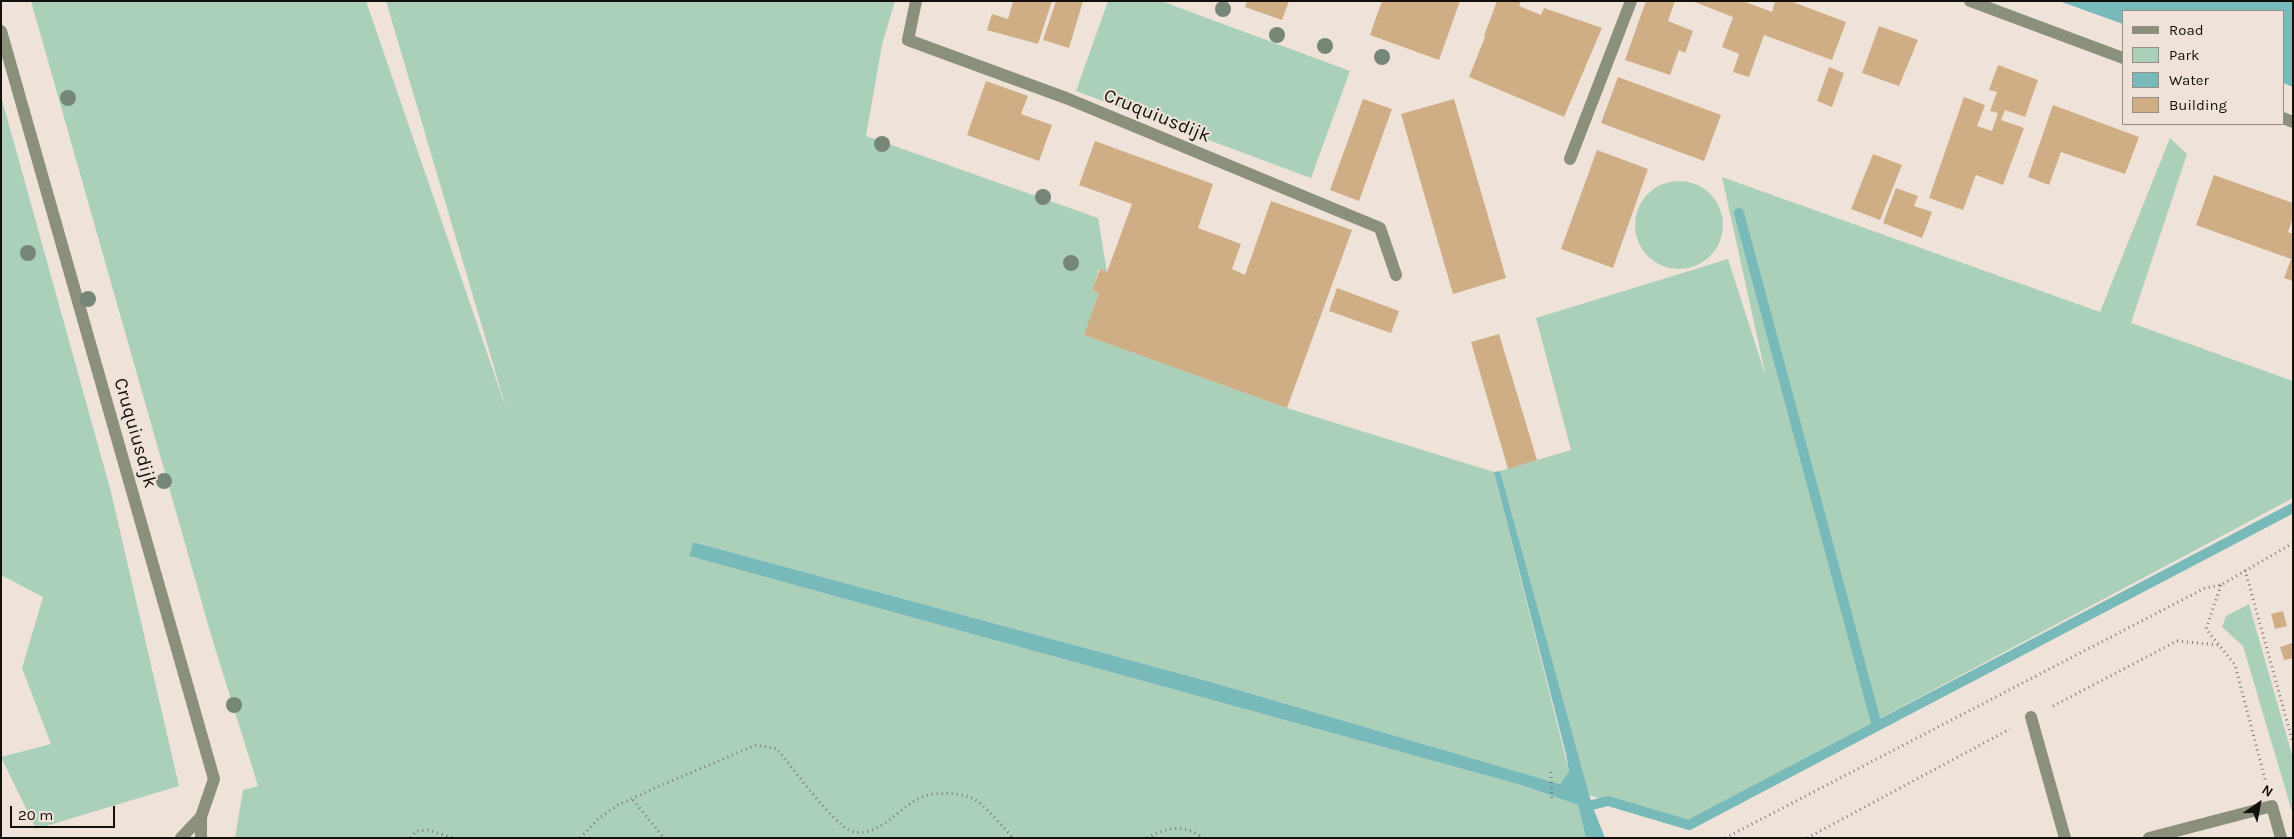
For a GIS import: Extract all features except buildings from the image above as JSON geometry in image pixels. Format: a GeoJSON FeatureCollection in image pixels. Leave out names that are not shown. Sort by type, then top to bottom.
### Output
{"type":"FeatureCollection","features":[{"type":"Feature","properties":{"kind":"street","name":"Cruquiusdijk"},"geometry":{"type":"LineString","coordinates":[[916,1],[908,40],[1066,98],[1380,228],[1396,275]]}},
{"type":"Feature","properties":{"kind":"street"},"geometry":{"type":"LineString","coordinates":[[1570,159],[1631,1]]}},
{"type":"Feature","properties":{"kind":"street"},"geometry":{"type":"LineString","coordinates":[[1970,1],[2122,58]]}},
{"type":"Feature","properties":{"kind":"street","name":"Cruquiusdijk"},"geometry":{"type":"LineString","coordinates":[[1,32],[214,779],[201,817],[181,838]]}},
{"type":"Feature","properties":{"kind":"street"},"geometry":{"type":"LineString","coordinates":[[2031,718],[2065,838]]}},
{"type":"Feature","properties":{"kind":"street"},"geometry":{"type":"LineString","coordinates":[[2149,838],[2272,806],[2281,838]]}},
{"type":"Feature","properties":{"kind":"street"},"geometry":{"type":"LineString","coordinates":[[201,817],[201,838]]}},
{"type":"Feature","properties":{"kind":"path"},"geometry":{"type":"LineString","coordinates":[[1725,838],[2205,588],[2221,585],[2293,543]]}},
{"type":"Feature","properties":{"kind":"path"},"geometry":{"type":"LineString","coordinates":[[2245,570],[2293,743]]}},
{"type":"Feature","properties":{"kind":"path"},"geometry":{"type":"LineString","coordinates":[[2221,585],[2206,629],[2235,665],[2272,806]]}},
{"type":"Feature","properties":{"kind":"path"},"geometry":{"type":"LineString","coordinates":[[580,838],[598,819],[611,810],[720,759],[756,745],[777,749],[825,808],[851,831],[869,833],[885,825],[895,814],[918,798],[942,793],[973,798],[1013,838]]}},
{"type":"Feature","properties":{"kind":"path"},"geometry":{"type":"LineString","coordinates":[[1551,772],[1552,802]]}},
{"type":"Feature","properties":{"kind":"path"},"geometry":{"type":"LineString","coordinates":[[633,800],[664,838]]}},
{"type":"Feature","properties":{"kind":"path"},"geometry":{"type":"LineString","coordinates":[[1147,838],[1164,829],[1192,829],[1203,838]]}},
{"type":"Feature","properties":{"kind":"path"},"geometry":{"type":"LineString","coordinates":[[411,838],[416,831],[428,830],[452,838]]}},
{"type":"Feature","properties":{"kind":"green space"},"geometry":{"type":"Polygon","coordinates":[[[31,1],[366,1],[506,408],[386,1],[895,1],[882,45],[866,136],[1098,218],[1107,272],[1099,269],[1092,290],[1099,293],[1085,335],[1287,408],[1494,472],[1569,771],[1560,784],[1211,682],[693,542],[689,556],[1521,785],[1578,805],[1586,838],[235,838],[243,790],[258,786],[211,635],[31,1]]]}},
{"type":"Feature","properties":{"kind":"green space"},"geometry":{"type":"Polygon","coordinates":[[[1108,1],[1161,1],[1350,71],[1311,178],[1076,91],[1108,1]]]}},
{"type":"Feature","properties":{"kind":"green space"},"geometry":{"type":"Polygon","coordinates":[[[1,96],[111,492],[179,786],[36,829],[1,757],[51,744],[22,668],[43,597],[1,575],[1,96]]]}},
{"type":"Feature","properties":{"kind":"green space"},"geometry":{"type":"Polygon","coordinates":[[[2170,138],[2187,154],[2131,323],[2293,381],[2293,498],[1680,825],[1589,795],[1500,471],[1571,450],[1536,318],[1728,259],[1766,377],[1722,177],[2100,312],[2170,138]]]}},
{"type":"Feature","properties":{"kind":"green space"},"geometry":{"type":"Polygon","coordinates":[[[1679,181],[1696,185],[1710,194],[1719,208],[1723,225],[1719,242],[1710,256],[1696,265],[1679,269],[1662,265],[1648,256],[1639,242],[1635,225],[1639,208],[1648,194],[1662,185],[1679,181]]]}},
{"type":"Feature","properties":{"kind":"green space"},"geometry":{"type":"Polygon","coordinates":[[[2249,604],[2293,758],[2293,815],[2243,646],[2222,627],[2226,616],[2249,604]]]}},
{"type":"Feature","properties":{"kind":"water"},"geometry":{"type":"Polygon","coordinates":[[[2059,1],[2293,1],[2293,87],[2284,83],[2284,10],[2122,10],[2122,24],[2059,1]]]}},
{"type":"Feature","properties":{"kind":"water"},"geometry":{"type":"Polygon","coordinates":[[[1500,471],[1592,805],[1605,838],[1586,838],[1578,805],[1521,785],[689,556],[693,542],[1211,682],[1560,784],[1569,771],[1566,754],[1494,472],[1500,471]]]}},
{"type":"Feature","properties":{"kind":"waterway"},"geometry":{"type":"LineString","coordinates":[[1592,805],[1608,801],[1689,825],[1877,726],[1739,213]]}},
{"type":"Feature","properties":{"kind":"waterway"},"geometry":{"type":"LineString","coordinates":[[1877,726],[2293,508]]}}]}
